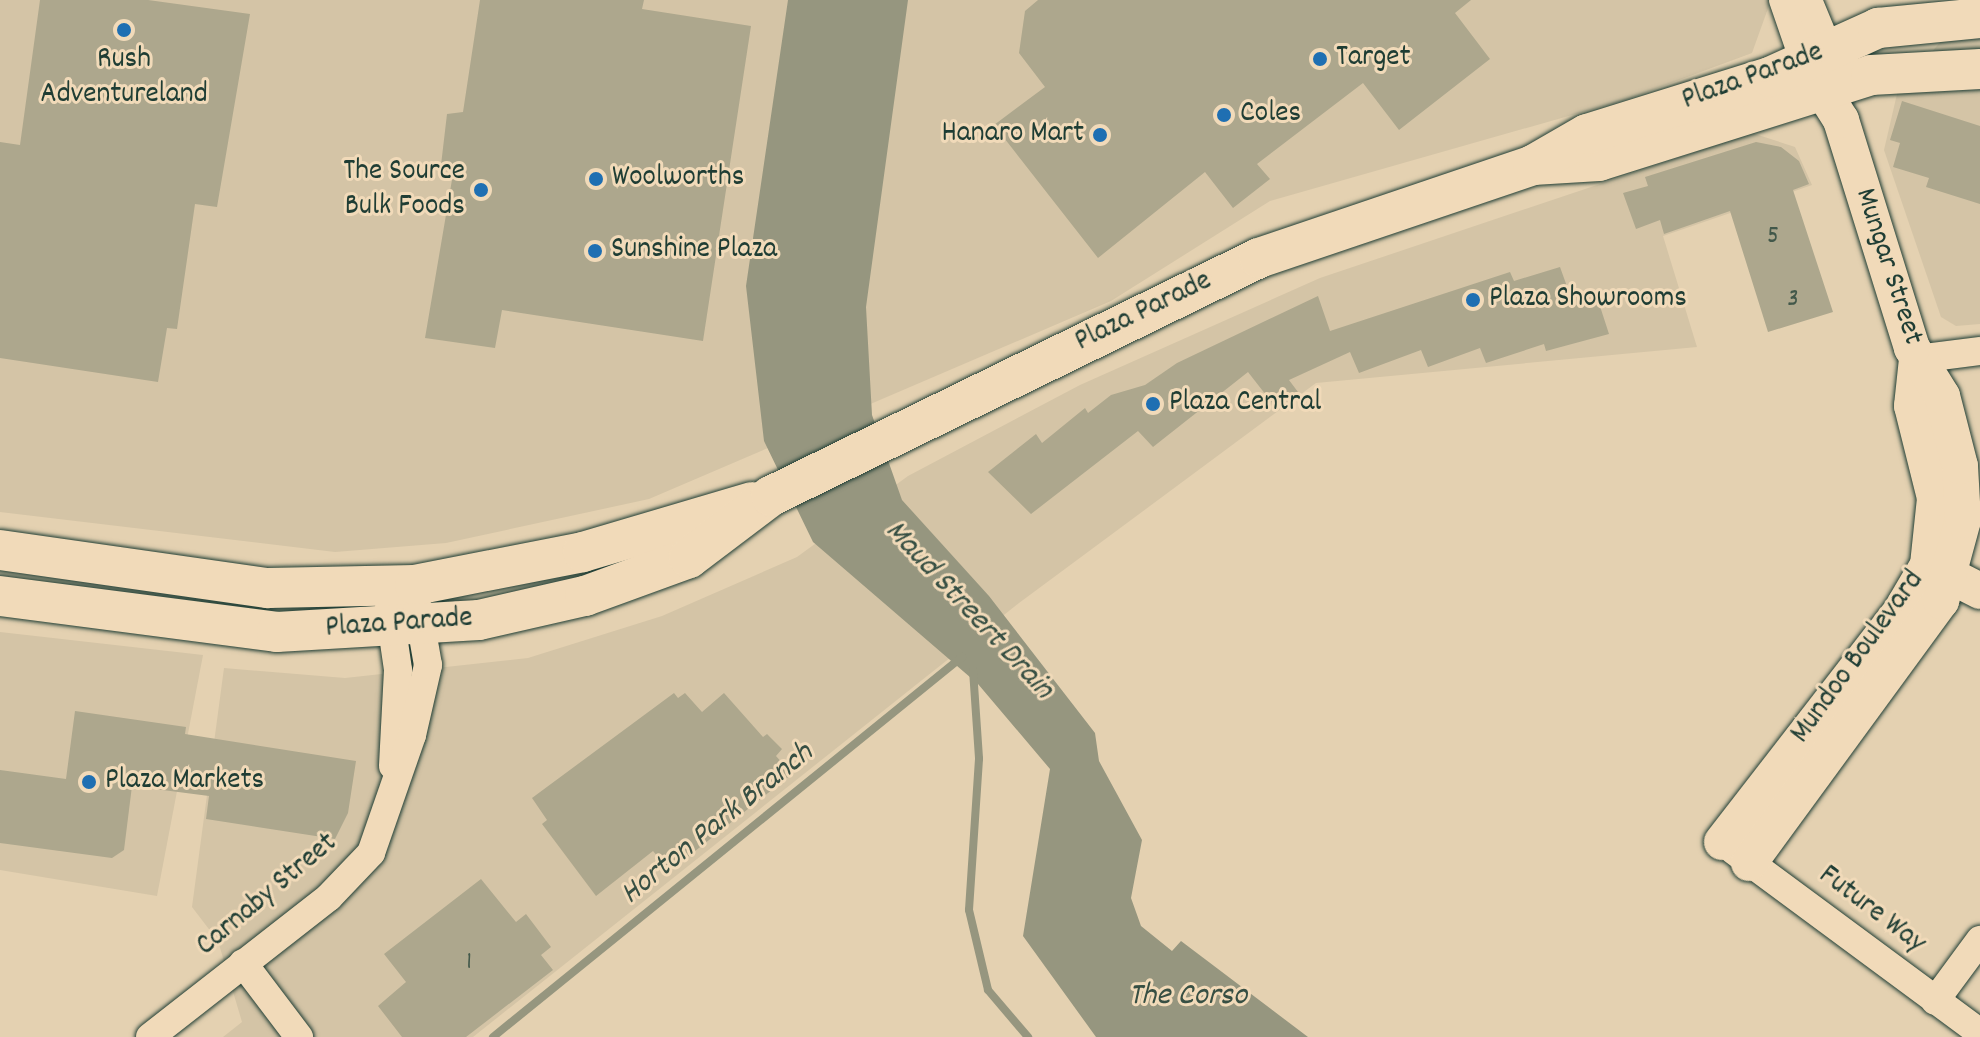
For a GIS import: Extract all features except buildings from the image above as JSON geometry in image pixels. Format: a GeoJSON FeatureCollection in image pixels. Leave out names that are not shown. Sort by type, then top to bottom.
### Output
{"type":"FeatureCollection","features":[{"type":"Feature","properties":{"kind":"main road","name":"Plaza Parade"},"geometry":{"type":"LineString","coordinates":[[1826,81],[1900,23],[1980,18]]}},
{"type":"Feature","properties":{"kind":"main road","name":"Plaza Parade"},"geometry":{"type":"LineString","coordinates":[[0,550],[268,588],[401,586],[583,552],[771,496],[1259,258],[1533,165],[1587,134],[1826,81],[1891,72],[1980,69]]}},
{"type":"Feature","properties":{"kind":"main road","name":"Plaza Parade"},"geometry":{"type":"LineString","coordinates":[[0,596],[262,631],[405,628],[479,620],[627,581],[689,558],[771,496]]}},
{"type":"Feature","properties":{"kind":"street","name":"Mungar Street"},"geometry":{"type":"LineString","coordinates":[[1783,0],[1826,81]]}},
{"type":"Feature","properties":{"kind":"street","name":"Mungar Street"},"geometry":{"type":"LineString","coordinates":[[1808,0],[1826,81],[1917,359],[1980,351]]}},
{"type":"Feature","properties":{"kind":"street","name":"Mundoo Boulevard"},"geometry":{"type":"LineString","coordinates":[[1736,852],[1901,611],[1953,577],[1912,406],[1917,359]]}},
{"type":"Feature","properties":{"kind":"street","name":"Carnaby Street"},"geometry":{"type":"LineString","coordinates":[[150,1037],[329,897],[371,853],[412,735],[428,665],[405,628],[401,586]]}},
{"type":"Feature","properties":{"kind":"street","name":"Future Way"},"geometry":{"type":"LineString","coordinates":[[1736,852],[1980,1033]]}},
{"type":"Feature","properties":{"kind":"street"},"geometry":{"type":"LineString","coordinates":[[1935,1001],[1980,940]]}},
{"type":"Feature","properties":{"kind":"street"},"geometry":{"type":"LineString","coordinates":[[243,963],[299,1037]]}},
{"type":"Feature","properties":{"kind":"shaded area","name":"Sunshine Plaza"},"geometry":{"type":"Polygon","coordinates":[[[0,0],[1771,0],[1752,53],[1628,99],[1270,201],[1111,301],[649,499],[446,543],[335,552],[0,512],[0,0]]]}},
{"type":"Feature","properties":{"kind":"shaded area"},"geometry":{"type":"Polygon","coordinates":[[[1975,0],[1980,0],[1980,324],[1956,326],[1941,317],[1884,150],[1897,94],[1975,0]]]}},
{"type":"Feature","properties":{"kind":"shaded area"},"geometry":{"type":"Polygon","coordinates":[[[1752,133],[1795,147],[1812,185],[1663,236],[1697,347],[1316,383],[1019,603],[473,1037],[223,1037],[242,1022],[218,941],[192,907],[224,668],[345,678],[528,658],[662,616],[797,557],[908,476],[1080,385],[1320,278],[1752,133]]]}},
{"type":"Feature","properties":{"kind":"shaded area"},"geometry":{"type":"Polygon","coordinates":[[[0,632],[203,655],[157,896],[0,870],[0,632]]]}},
{"type":"Feature","properties":{"kind":"water"},"geometry":{"type":"Polygon","coordinates":[[[788,0],[908,0],[866,307],[872,415],[902,500],[989,596],[1095,733],[1099,761],[1142,840],[1131,898],[1141,926],[1172,951],[1181,941],[1308,1037],[1096,1037],[1023,936],[1050,769],[978,684],[813,542],[764,441],[746,286],[788,0]]]}},
{"type":"Feature","properties":{"kind":"waterway","name":"Horton Park Branch"},"geometry":{"type":"LineString","coordinates":[[493,1037],[962,657]]}},
{"type":"Feature","properties":{"kind":"waterway"},"geometry":{"type":"LineString","coordinates":[[973,670],[979,759],[969,910],[988,990],[1028,1037]]}},
{"type":"Feature","properties":{"kind":"place","name":"Rush Adventureland"},"geometry":{"type":"Point","coordinates":[124,30]}},
{"type":"Feature","properties":{"kind":"place","name":"Target"},"geometry":{"type":"Point","coordinates":[1320,59]}},
{"type":"Feature","properties":{"kind":"place","name":"Coles"},"geometry":{"type":"Point","coordinates":[1224,115]}},
{"type":"Feature","properties":{"kind":"place","name":"Hanaro Mart"},"geometry":{"type":"Point","coordinates":[1100,135]}},
{"type":"Feature","properties":{"kind":"place","name":"Woolworths"},"geometry":{"type":"Point","coordinates":[596,179]}},
{"type":"Feature","properties":{"kind":"place","name":"The Source Bulk Foods"},"geometry":{"type":"Point","coordinates":[481,190]}},
{"type":"Feature","properties":{"kind":"place","name":"Sunshine Plaza"},"geometry":{"type":"Point","coordinates":[595,251]}},
{"type":"Feature","properties":{"kind":"place","name":"Plaza Showrooms"},"geometry":{"type":"Point","coordinates":[1473,300]}},
{"type":"Feature","properties":{"kind":"place","name":"Plaza Central"},"geometry":{"type":"Point","coordinates":[1153,404]}},
{"type":"Feature","properties":{"kind":"place","name":"Plaza Markets"},"geometry":{"type":"Point","coordinates":[89,782]}},
{"type":"Feature","properties":{"kind":"water label","name":"Maud Streert Drain"},"geometry":{"type":"Point","coordinates":[968,611]}},
{"type":"Feature","properties":{"kind":"water label","name":"The Corso"},"geometry":{"type":"Point","coordinates":[1188,997]}}]}
